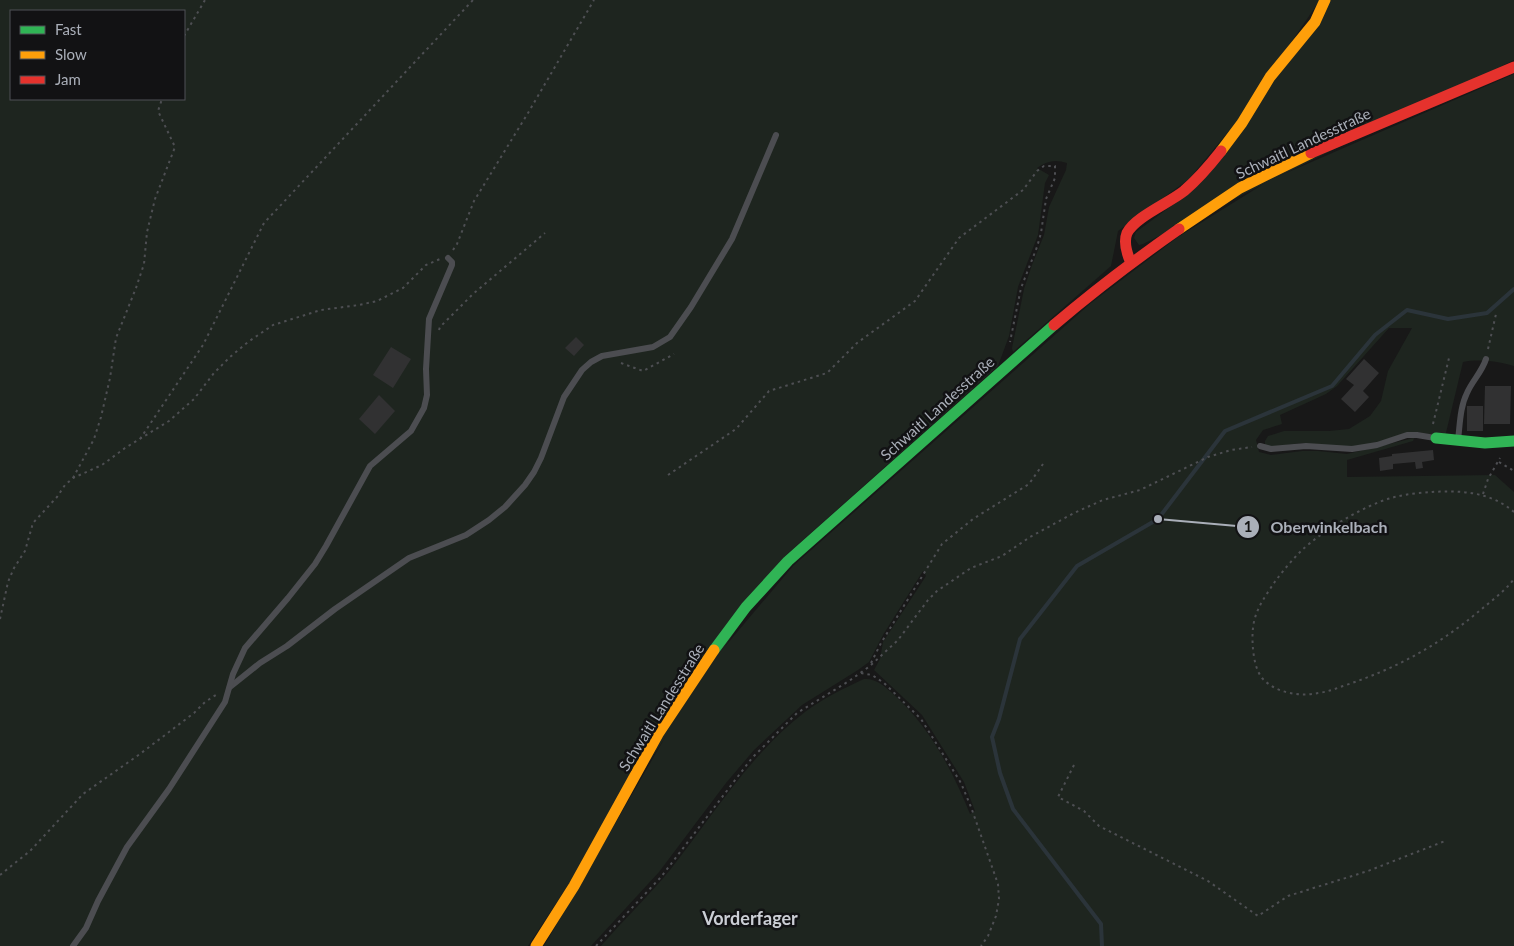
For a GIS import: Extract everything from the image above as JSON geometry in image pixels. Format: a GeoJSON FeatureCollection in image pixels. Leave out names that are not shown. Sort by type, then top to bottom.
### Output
{"type":"FeatureCollection","features":[{"type":"Feature","properties":{"kind":"street"},"geometry":{"type":"LineString","coordinates":[[1131,263],[1125,244],[1130,230],[1184,191],[1212,161],[1234,134],[1269,78],[1304,38],[1318,16],[1325,0]]}},
{"type":"Feature","properties":{"kind":"street","name":"Schwaitl Landesstraße"},"geometry":{"type":"LineString","coordinates":[[536,946],[574,886],[658,734],[690,683],[746,607],[788,561],[1011,362],[1087,298],[1131,263],[1210,207],[1240,188],[1300,158],[1514,67]]}},
{"type":"Feature","properties":{"kind":"street"},"geometry":{"type":"LineString","coordinates":[[1433,438],[1458,441],[1508,442]]}},
{"type":"Feature","properties":{"kind":"lane"},"geometry":{"type":"LineString","coordinates":[[230,687],[260,663],[287,646],[335,609],[409,558],[466,535],[505,507],[534,472],[564,397],[572,382],[582,370],[602,356],[653,347],[670,337],[692,307],[732,238],[776,135]]}},
{"type":"Feature","properties":{"kind":"lane"},"geometry":{"type":"LineString","coordinates":[[73,946],[86,928],[102,892],[127,847],[169,789],[225,702],[237,662],[245,648],[315,564],[370,466],[410,431],[424,408],[427,395],[426,369],[429,319],[452,265],[448,258]]}},
{"type":"Feature","properties":{"kind":"lane"},"geometry":{"type":"LineString","coordinates":[[1458,441],[1466,393],[1482,371],[1486,359]]}},
{"type":"Feature","properties":{"kind":"lane"},"geometry":{"type":"LineString","coordinates":[[1260,446],[1278,450],[1306,446],[1352,449],[1376,445],[1407,435],[1433,438]]}},
{"type":"Feature","properties":{"kind":"path"},"geometry":{"type":"LineString","coordinates":[[185,34],[205,0]]}},
{"type":"Feature","properties":{"kind":"path"},"geometry":{"type":"LineString","coordinates":[[140,440],[203,345],[264,223],[473,0]]}},
{"type":"Feature","properties":{"kind":"path"},"geometry":{"type":"LineString","coordinates":[[0,619],[8,582],[25,551],[33,523],[73,478],[102,465],[125,448],[169,421],[194,399],[214,373],[230,357],[272,325],[321,310],[377,301],[403,288],[426,264],[448,258],[457,244],[474,202],[594,0]]}},
{"type":"Feature","properties":{"kind":"path"},"geometry":{"type":"LineString","coordinates":[[73,478],[94,439],[101,417],[110,378],[116,338],[144,264],[147,232],[155,199],[174,147],[158,111],[162,100]]}},
{"type":"Feature","properties":{"kind":"path"},"geometry":{"type":"LineString","coordinates":[[668,475],[736,429],[769,391],[827,373],[857,343],[915,301],[959,238],[1023,190],[1037,171],[1044,166],[1055,166],[1055,178],[1046,199],[1041,233],[1021,288],[1009,350],[1011,362]]}},
{"type":"Feature","properties":{"kind":"path"},"geometry":{"type":"LineString","coordinates":[[436,336],[440,327],[456,310],[545,233]]}},
{"type":"Feature","properties":{"kind":"path"},"geometry":{"type":"LineString","coordinates":[[1486,359],[1496,314]]}},
{"type":"Feature","properties":{"kind":"path"},"geometry":{"type":"LineString","coordinates":[[602,356],[643,371],[674,354]]}},
{"type":"Feature","properties":{"kind":"path"},"geometry":{"type":"LineString","coordinates":[[1433,438],[1448,358]]}},
{"type":"Feature","properties":{"kind":"path"},"geometry":{"type":"LineString","coordinates":[[1483,494],[1488,479],[1508,442]]}},
{"type":"Feature","properties":{"kind":"path"},"geometry":{"type":"LineString","coordinates":[[596,946],[661,877],[696,828],[752,758],[797,713],[870,666],[898,640],[928,600],[949,582],[971,568],[1002,556],[1030,537],[1074,512],[1103,500],[1140,490],[1208,456],[1231,450],[1260,446]]}},
{"type":"Feature","properties":{"kind":"path"},"geometry":{"type":"LineString","coordinates":[[1498,462],[1514,471]]}},
{"type":"Feature","properties":{"kind":"path"},"geometry":{"type":"LineString","coordinates":[[870,666],[881,643],[942,544],[973,519],[1029,484],[1043,464]]}},
{"type":"Feature","properties":{"kind":"path"},"geometry":{"type":"LineString","coordinates":[[1514,512],[1483,494],[1444,491],[1408,494],[1391,498],[1367,508],[1313,541],[1301,551],[1280,575],[1257,610],[1254,619],[1252,637],[1256,665],[1262,677],[1268,683],[1285,692],[1318,693],[1350,684],[1394,666],[1435,645],[1458,629],[1514,579]]}},
{"type":"Feature","properties":{"kind":"path"},"geometry":{"type":"LineString","coordinates":[[861,673],[872,675],[884,683],[922,719],[961,783],[992,862],[1000,899],[988,936],[981,946]]}},
{"type":"Feature","properties":{"kind":"path"},"geometry":{"type":"LineString","coordinates":[[0,875],[30,851],[83,794],[140,754],[213,696],[230,687]]}},
{"type":"Feature","properties":{"kind":"path"},"geometry":{"type":"LineString","coordinates":[[1074,765],[1058,797],[1084,811],[1099,826],[1208,881],[1258,916],[1288,896],[1368,871],[1445,841]]}},
{"type":"Feature","properties":{"kind":"shaded area"},"geometry":{"type":"Polygon","coordinates":[[[0,0],[1320,0],[1238,120],[1189,179],[1118,231],[1111,266],[1013,352],[1012,348],[1024,289],[1044,235],[1049,207],[1066,170],[1067,163],[1051,161],[1037,168],[1049,175],[1045,183],[1038,235],[1018,287],[1009,336],[998,366],[784,557],[528,946],[0,946],[0,0]]]}},
{"type":"Feature","properties":{"kind":"shaded area"},"geometry":{"type":"Polygon","coordinates":[[[1330,0],[1514,0],[1514,60],[1139,245],[1134,238],[1136,232],[1178,201],[1330,0]]]}},
{"type":"Feature","properties":{"kind":"shaded area"},"geometry":{"type":"Polygon","coordinates":[[[1514,74],[1514,366],[1488,361],[1463,362],[1445,437],[1417,432],[1366,445],[1341,447],[1302,443],[1270,447],[1265,445],[1268,436],[1284,431],[1349,429],[1370,416],[1381,401],[1388,371],[1412,328],[1389,328],[1337,386],[1326,394],[1280,415],[1282,424],[1263,430],[1256,440],[1259,452],[1271,455],[1302,451],[1347,454],[1414,438],[1413,441],[1347,460],[1347,477],[1495,475],[1514,492],[1514,946],[601,946],[670,870],[766,747],[812,707],[864,679],[875,681],[885,687],[916,718],[928,733],[947,764],[970,814],[975,811],[964,782],[922,715],[874,670],[880,659],[883,642],[926,576],[923,571],[883,635],[869,662],[802,705],[754,750],[726,783],[659,872],[591,946],[544,946],[674,722],[722,650],[793,566],[1091,303],[1178,237],[1270,180],[1514,74]]]}},
{"type":"Feature","properties":{"kind":"building"},"geometry":{"type":"Polygon","coordinates":[[[576,337],[584,345],[574,356],[565,348],[576,337]]]}},
{"type":"Feature","properties":{"kind":"building"},"geometry":{"type":"Polygon","coordinates":[[[391,347],[411,359],[393,388],[373,375],[391,347]]]}},
{"type":"Feature","properties":{"kind":"building"},"geometry":{"type":"Polygon","coordinates":[[[1364,359],[1379,373],[1363,391],[1369,397],[1355,412],[1341,399],[1354,385],[1346,379],[1364,359]]]}},
{"type":"Feature","properties":{"kind":"building"},"geometry":{"type":"Polygon","coordinates":[[[1485,386],[1511,386],[1510,424],[1484,424],[1485,386]]]}},
{"type":"Feature","properties":{"kind":"building"},"geometry":{"type":"Polygon","coordinates":[[[379,395],[395,411],[375,434],[359,419],[379,395]]]}},
{"type":"Feature","properties":{"kind":"building"},"geometry":{"type":"Polygon","coordinates":[[[1467,406],[1483,406],[1483,431],[1467,431],[1467,406]]]}},
{"type":"Feature","properties":{"kind":"building"},"geometry":{"type":"Polygon","coordinates":[[[1433,450],[1434,460],[1422,462],[1423,468],[1416,469],[1415,462],[1393,464],[1393,469],[1380,471],[1379,458],[1392,456],[1392,454],[1433,450]]]}},
{"type":"Feature","properties":{"kind":"waterway"},"geometry":{"type":"LineString","coordinates":[[1102,946],[1101,924],[1013,809],[1000,773],[992,737],[999,719],[1020,639],[1077,566],[1158,519],[1225,431],[1332,386],[1375,335],[1407,310],[1448,319],[1487,313],[1514,289]]}},
{"type":"Feature","properties":{"kind":"traffic: fast"},"geometry":{"type":"LineString","coordinates":[[714,650],[746,607],[788,561],[1054,325]]}},
{"type":"Feature","properties":{"kind":"traffic: fast"},"geometry":{"type":"LineString","coordinates":[[1436,438],[1485,443],[1514,441]]}},
{"type":"Feature","properties":{"kind":"traffic: slow"},"geometry":{"type":"LineString","coordinates":[[1221,151],[1242,123],[1270,77],[1315,22],[1325,0]]}},
{"type":"Feature","properties":{"kind":"traffic: slow"},"geometry":{"type":"LineString","coordinates":[[1179,229],[1240,188],[1311,153]]}},
{"type":"Feature","properties":{"kind":"traffic: slow"},"geometry":{"type":"LineString","coordinates":[[536,946],[574,886],[658,734],[714,650]]}},
{"type":"Feature","properties":{"kind":"traffic: jam"},"geometry":{"type":"LineString","coordinates":[[1311,153],[1514,67]]}},
{"type":"Feature","properties":{"kind":"traffic: jam"},"geometry":{"type":"LineString","coordinates":[[1131,263],[1125,245],[1127,233],[1131,227],[1137,221],[1184,191],[1204,172],[1221,151]]}},
{"type":"Feature","properties":{"kind":"traffic: jam"},"geometry":{"type":"LineString","coordinates":[[1054,325],[1115,276],[1179,229]]}},
{"type":"Feature","properties":{"kind":"place","name":"Oberwinkelbach"},"geometry":{"type":"Point","coordinates":[1158,519]}},
{"type":"Feature","properties":{"kind":"district","name":"Vorderfager"},"geometry":{"type":"Point","coordinates":[750,918]}}]}
